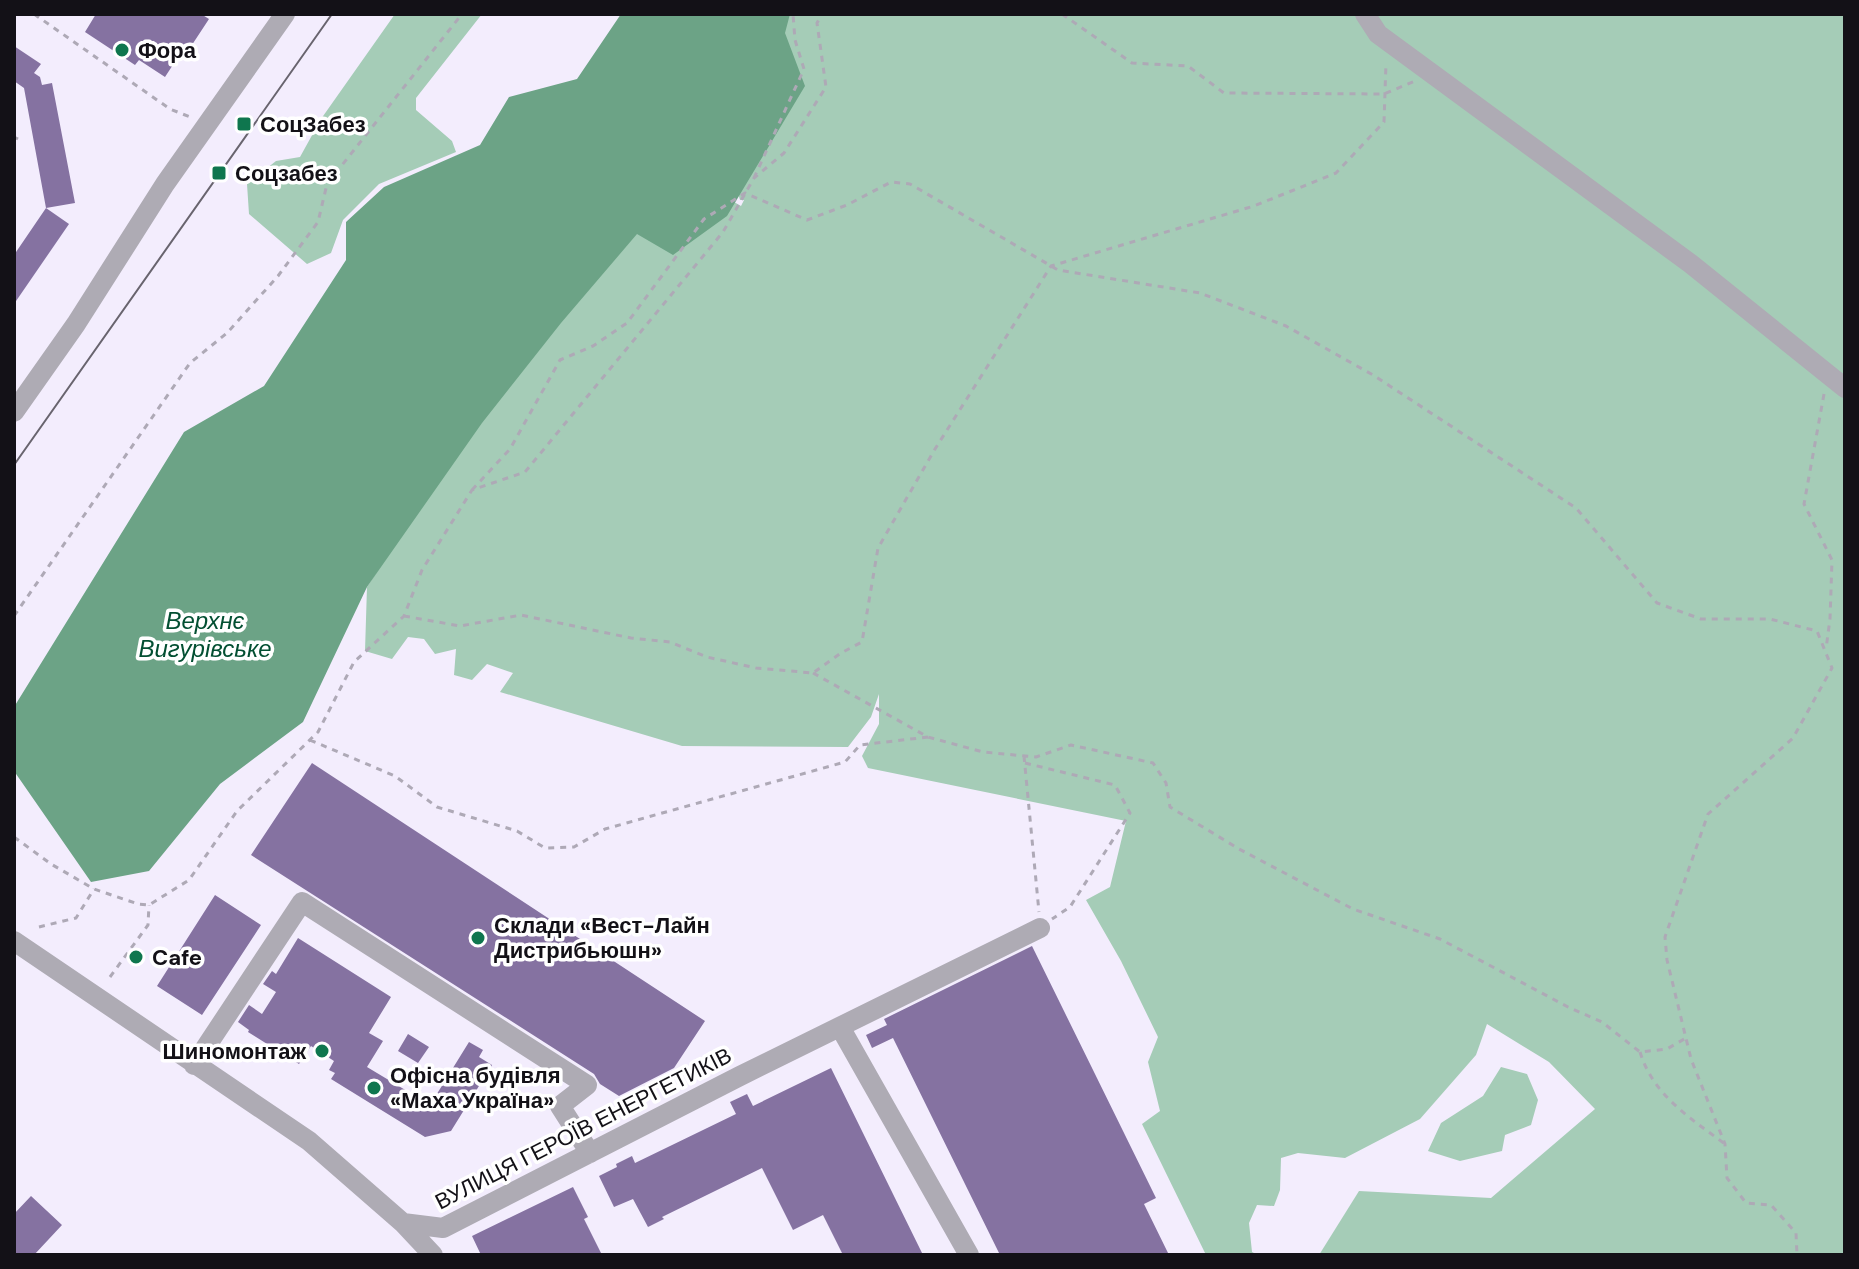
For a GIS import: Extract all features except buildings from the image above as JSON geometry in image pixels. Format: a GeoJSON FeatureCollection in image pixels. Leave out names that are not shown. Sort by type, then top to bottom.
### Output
{"type":"FeatureCollection","features":[{"type":"Feature","properties":{"kind":"street"},"geometry":{"type":"LineString","coordinates":[[14,412],[76,324],[165,184],[285,14]]}},
{"type":"Feature","properties":{"kind":"street"},"geometry":{"type":"LineString","coordinates":[[1365,14],[1378,34],[1691,264],[1845,388]]}},
{"type":"Feature","properties":{"kind":"street"},"geometry":{"type":"LineString","coordinates":[[194,1065],[302,902],[587,1085],[560,1106],[590,1153]]}},
{"type":"Feature","properties":{"kind":"street","name":"ВУЛИЦЯ ГЕРОЇВ ЕНЕРГЕТИКІВ"},"geometry":{"type":"LineString","coordinates":[[403,1223],[443,1228],[740,1076],[1040,928]]}},
{"type":"Feature","properties":{"kind":"street"},"geometry":{"type":"LineString","coordinates":[[14,941],[309,1141],[403,1223],[433,1255]]}},
{"type":"Feature","properties":{"kind":"street"},"geometry":{"type":"LineString","coordinates":[[840,1027],[969,1255]]}},
{"type":"Feature","properties":{"kind":"path"},"geometry":{"type":"LineString","coordinates":[[34,14],[170,109],[191,117]]}},
{"type":"Feature","properties":{"kind":"path"},"geometry":{"type":"LineString","coordinates":[[14,616],[190,363],[227,333],[278,276],[318,222],[327,184],[462,14]]}},
{"type":"Feature","properties":{"kind":"path"},"geometry":{"type":"LineString","coordinates":[[472,490],[525,472],[723,232],[754,178],[804,69],[795,40],[793,14]]}},
{"type":"Feature","properties":{"kind":"path"},"geometry":{"type":"LineString","coordinates":[[754,178],[784,153],[826,87],[817,23],[822,14]]}},
{"type":"Feature","properties":{"kind":"path"},"geometry":{"type":"LineString","coordinates":[[1062,14],[1132,63],[1188,66],[1224,93],[1384,94],[1431,74]]}},
{"type":"Feature","properties":{"kind":"path"},"geometry":{"type":"LineString","coordinates":[[813,673],[862,642],[878,548],[935,449],[1051,266],[1254,206],[1336,173],[1384,122],[1387,41]]}},
{"type":"Feature","properties":{"kind":"path"},"geometry":{"type":"LineString","coordinates":[[745,193],[807,220],[847,205],[891,182],[910,184],[1058,270],[1200,293],[1286,326],[1373,375],[1576,508],[1657,603],[1701,619],[1770,619],[1817,631],[1832,668],[1793,738],[1708,814],[1665,937],[1667,960],[1691,1059],[1725,1144],[1727,1178],[1746,1203],[1771,1205],[1796,1233],[1797,1255]]}},
{"type":"Feature","properties":{"kind":"path"},"geometry":{"type":"LineString","coordinates":[[14,837],[51,864],[94,889],[149,905],[189,880],[237,811],[318,732],[354,662],[404,616],[422,570],[472,490],[510,449],[560,360],[593,346],[627,323],[704,219],[745,193]]}},
{"type":"Feature","properties":{"kind":"path"},"geometry":{"type":"LineString","coordinates":[[1826,652],[1832,560],[1804,504],[1828,374]]}},
{"type":"Feature","properties":{"kind":"path"},"geometry":{"type":"LineString","coordinates":[[404,616],[460,626],[521,615],[631,638],[670,642],[707,657],[756,668],[813,673],[928,737],[983,752],[1036,757],[1071,745],[1153,763],[1166,783],[1170,807],[1239,849],[1353,909],[1440,939],[1602,1022],[1640,1052],[1644,1065],[1671,1104],[1725,1144]]}},
{"type":"Feature","properties":{"kind":"path"},"geometry":{"type":"LineString","coordinates":[[310,740],[395,776],[437,807],[517,831],[545,848],[574,847],[605,829],[845,762],[860,745],[928,737]]}},
{"type":"Feature","properties":{"kind":"path"},"geometry":{"type":"LineString","coordinates":[[1024,756],[1040,928],[1070,907],[1130,813],[1115,785],[1025,763]]}},
{"type":"Feature","properties":{"kind":"path"},"geometry":{"type":"LineString","coordinates":[[39,927],[76,918],[94,889]]}},
{"type":"Feature","properties":{"kind":"path"},"geometry":{"type":"LineString","coordinates":[[110,977],[148,925],[149,905]]}},
{"type":"Feature","properties":{"kind":"path"},"geometry":{"type":"LineString","coordinates":[[1640,1052],[1667,1049],[1686,1038]]}},
{"type":"Feature","properties":{"kind":"shaded area"},"geometry":{"type":"Polygon","coordinates":[[[395,14],[482,14],[416,98],[416,110],[452,141],[456,152],[379,184],[343,220],[331,253],[307,264],[249,214],[247,184],[276,161],[300,157],[321,119],[395,14]]]}},
{"type":"Feature","properties":{"kind":"shaded area"},"geometry":{"type":"Polygon","coordinates":[[[787,14],[1845,14],[1845,1255],[1319,1255],[1359,1191],[1491,1198],[1595,1109],[1549,1062],[1487,1024],[1476,1055],[1420,1119],[1345,1158],[1298,1153],[1281,1158],[1280,1190],[1274,1206],[1257,1205],[1249,1223],[1252,1252],[1258,1255],[1206,1255],[1142,1124],[1160,1111],[1148,1062],[1158,1037],[1121,961],[1086,900],[1110,887],[1126,821],[868,768],[862,756],[879,724],[879,694],[871,717],[848,747],[682,746],[500,692],[513,673],[487,664],[472,680],[454,675],[456,649],[435,654],[424,639],[408,637],[392,659],[365,651],[367,587],[591,243],[715,191],[741,206],[744,200],[740,200],[734,180],[787,14]]]}},
{"type":"Feature","properties":{"kind":"shaded area"},"geometry":{"type":"Polygon","coordinates":[[[1501,1067],[1527,1074],[1538,1100],[1531,1125],[1505,1135],[1502,1151],[1460,1161],[1428,1151],[1441,1123],[1483,1096],[1501,1067]]]}},
{"type":"Feature","properties":{"kind":"water","name":"Верхнє Вигурівське"},"geometry":{"type":"Polygon","coordinates":[[[621,14],[790,14],[785,33],[805,86],[727,216],[673,255],[637,234],[482,423],[367,587],[303,722],[220,784],[149,871],[91,882],[14,771],[14,707],[184,432],[264,386],[346,260],[346,222],[384,187],[480,145],[509,97],[577,79],[621,14]]]}},
{"type":"Feature","properties":{"kind":"tram line"},"geometry":{"type":"LineString","coordinates":[[14,465],[332,14]]}},
{"type":"Feature","properties":{"kind":"place","name":"Фора"},"geometry":{"type":"Point","coordinates":[122,50]}},
{"type":"Feature","properties":{"kind":"place","name":"СоцЗабез"},"geometry":{"type":"Point","coordinates":[244,124]}},
{"type":"Feature","properties":{"kind":"place","name":"Соцзабез"},"geometry":{"type":"Point","coordinates":[219,173]}},
{"type":"Feature","properties":{"kind":"place","name":"Склади «Вест-Лайн Дистрибьюшн»"},"geometry":{"type":"Point","coordinates":[478,938]}},
{"type":"Feature","properties":{"kind":"place","name":"Cafe"},"geometry":{"type":"Point","coordinates":[136,957]}},
{"type":"Feature","properties":{"kind":"place","name":"Шиномонтаж"},"geometry":{"type":"Point","coordinates":[322,1051]}},
{"type":"Feature","properties":{"kind":"place","name":"Офісна будівля «Маха Україна»"},"geometry":{"type":"Point","coordinates":[374,1088]}}]}
